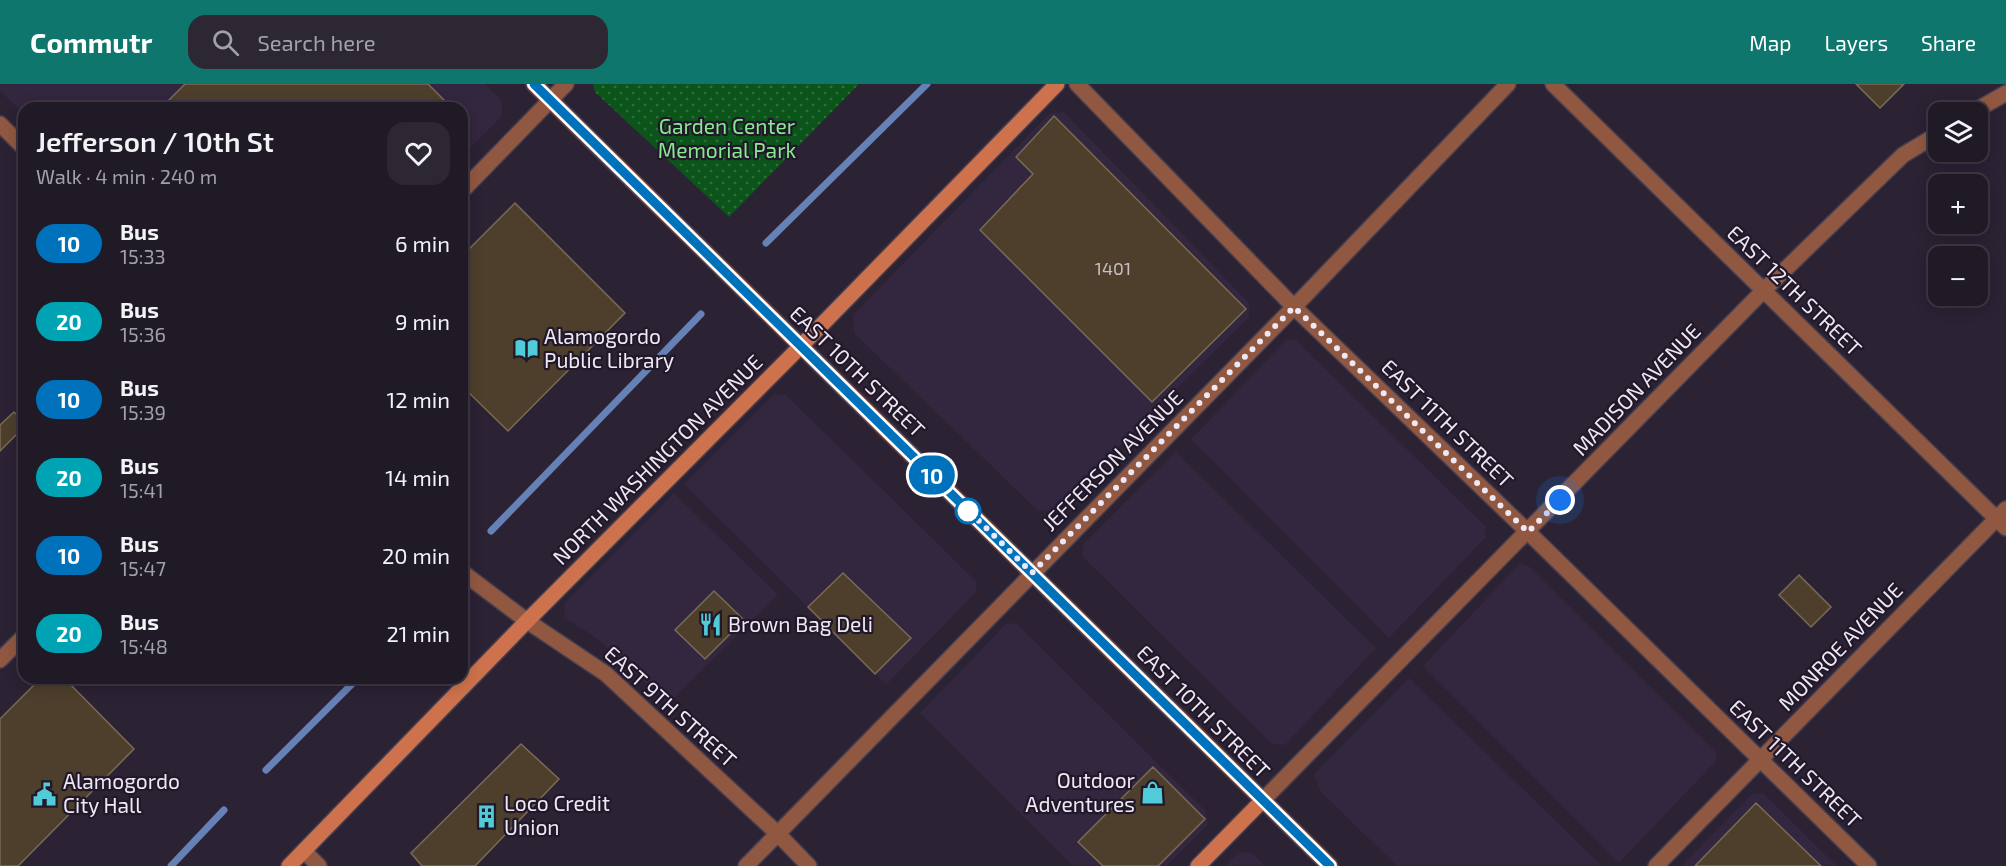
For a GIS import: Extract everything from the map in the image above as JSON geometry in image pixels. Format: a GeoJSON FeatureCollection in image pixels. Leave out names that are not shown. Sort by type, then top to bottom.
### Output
{"type":"FeatureCollection","features":[{"type":"Feature","properties":{"kind":"main road","name":"EAST 10TH STREET"},"geometry":{"type":"LineString","coordinates":[[534,84],[1330,866]]}},
{"type":"Feature","properties":{"kind":"main road","name":"NORTH WASHINGTON AVENUE"},"geometry":{"type":"LineString","coordinates":[[468,682],[1057,84]]}},
{"type":"Feature","properties":{"kind":"main road","name":"NORTH WASHINGTON AVENUE"},"geometry":{"type":"LineString","coordinates":[[289,866],[466,684]]}},
{"type":"Feature","properties":{"kind":"main road","name":"MADISON AVENUE"},"geometry":{"type":"LineString","coordinates":[[1198,866],[1263,800]]}},
{"type":"Feature","properties":{"kind":"street"},"geometry":{"type":"LineString","coordinates":[[468,185],[566,84]]}},
{"type":"Feature","properties":{"kind":"street","name":"EAST 11TH STREET"},"geometry":{"type":"LineString","coordinates":[[1077,84],[1294,307],[1869,866]]}},
{"type":"Feature","properties":{"kind":"street","name":"JEFFERSON AVENUE"},"geometry":{"type":"LineString","coordinates":[[746,866],[1294,307],[1508,84]]}},
{"type":"Feature","properties":{"kind":"street","name":"EAST 12TH STREET"},"geometry":{"type":"LineString","coordinates":[[1553,84],[1763,291],[2003,518]]}},
{"type":"Feature","properties":{"kind":"street"},"geometry":{"type":"LineString","coordinates":[[1988,103],[2006,93]]}},
{"type":"Feature","properties":{"kind":"street"},"geometry":{"type":"LineString","coordinates":[[0,124],[18,142]]}},
{"type":"Feature","properties":{"kind":"street","name":"MADISON AVENUE"},"geometry":{"type":"LineString","coordinates":[[1263,800],[1763,291],[1903,155],[1928,140]]}},
{"type":"Feature","properties":{"kind":"street","name":"MONROE AVENUE"},"geometry":{"type":"LineString","coordinates":[[1656,866],[2003,518]]}},
{"type":"Feature","properties":{"kind":"street","name":"EAST 9TH STREET"},"geometry":{"type":"LineString","coordinates":[[468,577],[527,621],[606,674],[778,834],[809,866]]}},
{"type":"Feature","properties":{"kind":"street"},"geometry":{"type":"LineString","coordinates":[[3,653],[18,641]]}},
{"type":"Feature","properties":{"kind":"street"},"geometry":{"type":"LineString","coordinates":[[304,851],[320,866]]}},
{"type":"Feature","properties":{"kind":"shaded area"},"geometry":{"type":"Polygon","coordinates":[[[0,84],[485,84],[502,101],[502,116],[468,150],[468,102],[18,102],[18,108],[0,91],[0,84]]]}},
{"type":"Feature","properties":{"kind":"shaded area"},"geometry":{"type":"Polygon","coordinates":[[[1064,112],[1249,303],[1249,317],[1055,510],[1038,511],[854,333],[853,315],[1050,113],[1064,112]]]}},
{"type":"Feature","properties":{"kind":"shaded area"},"geometry":{"type":"Polygon","coordinates":[[[1286,340],[1296,340],[1486,527],[1485,538],[1389,638],[1191,439],[1286,340]]]}},
{"type":"Feature","properties":{"kind":"shaded area"},"geometry":{"type":"Polygon","coordinates":[[[774,394],[786,395],[977,582],[975,593],[886,685],[684,484],[774,394]]]}},
{"type":"Feature","properties":{"kind":"shaded area"},"geometry":{"type":"Polygon","coordinates":[[[1176,452],[1376,648],[1285,745],[1272,744],[1083,557],[1083,544],[1176,452]]]}},
{"type":"Feature","properties":{"kind":"shaded area"},"geometry":{"type":"Polygon","coordinates":[[[674,493],[778,595],[668,704],[615,654],[589,633],[564,618],[565,603],[674,493]]]}},
{"type":"Feature","properties":{"kind":"shaded area"},"geometry":{"type":"Polygon","coordinates":[[[1520,563],[1530,567],[1716,752],[1716,761],[1619,863],[1423,666],[1520,563]]]}},
{"type":"Feature","properties":{"kind":"shaded area"},"geometry":{"type":"Polygon","coordinates":[[[1016,623],[1206,811],[1208,824],[1167,866],[1073,866],[920,713],[1006,624],[1016,623]]]}},
{"type":"Feature","properties":{"kind":"shaded area"},"geometry":{"type":"Polygon","coordinates":[[[1409,678],[1602,866],[1397,866],[1320,791],[1314,774],[1409,678]]]}},
{"type":"Feature","properties":{"kind":"shaded area"},"geometry":{"type":"Polygon","coordinates":[[[1763,793],[1837,866],[1681,866],[1752,794],[1763,793]]]}},
{"type":"Feature","properties":{"kind":"shaded area"},"geometry":{"type":"Polygon","coordinates":[[[1239,852],[1252,853],[1265,866],[1225,866],[1239,852]]]}},
{"type":"Feature","properties":{"kind":"green space","name":"Garden Center Memorial Park"},"geometry":{"type":"Polygon","coordinates":[[[593,84],[859,84],[729,217],[595,92],[593,84]]]}},
{"type":"Feature","properties":{"kind":"building"},"geometry":{"type":"Polygon","coordinates":[[[185,84],[428,84],[446,102],[167,102],[185,84]]]}},
{"type":"Feature","properties":{"kind":"building"},"geometry":{"type":"Polygon","coordinates":[[[1856,84],[1904,84],[1880,108],[1856,84]]]}},
{"type":"Feature","properties":{"kind":"building"},"geometry":{"type":"Polygon","coordinates":[[[1054,116],[1246,309],[1152,402],[980,230],[1033,174],[1016,157],[1054,116]]]}},
{"type":"Feature","properties":{"kind":"building","name":"Alamogordo Public Library"},"geometry":{"type":"Polygon","coordinates":[[[515,203],[625,313],[508,431],[468,392],[468,250],[515,203]]]}},
{"type":"Feature","properties":{"kind":"building"},"geometry":{"type":"Polygon","coordinates":[[[14,412],[18,416],[18,433],[0,451],[0,425],[14,412]]]}},
{"type":"Feature","properties":{"kind":"building"},"geometry":{"type":"Polygon","coordinates":[[[843,573],[911,638],[875,674],[808,607],[843,573]]]}},
{"type":"Feature","properties":{"kind":"building"},"geometry":{"type":"Polygon","coordinates":[[[1799,575],[1831,607],[1811,627],[1779,595],[1799,575]]]}},
{"type":"Feature","properties":{"kind":"building","name":"Brown Bag Deli"},"geometry":{"type":"Polygon","coordinates":[[[714,591],[744,620],[705,659],[675,630],[714,591]]]}},
{"type":"Feature","properties":{"kind":"building","name":"Alamogordo City Hall"},"geometry":{"type":"Polygon","coordinates":[[[35,684],[70,684],[134,749],[18,866],[0,866],[0,719],[35,684]]]}},
{"type":"Feature","properties":{"kind":"building","name":"Loco Credit Union"},"geometry":{"type":"Polygon","coordinates":[[[521,744],[559,779],[475,866],[422,866],[411,853],[521,744]]]}},
{"type":"Feature","properties":{"kind":"building","name":"Outdoor Adventures"},"geometry":{"type":"Polygon","coordinates":[[[1153,767],[1205,819],[1158,866],[1103,866],[1078,842],[1153,767]]]}},
{"type":"Feature","properties":{"kind":"building"},"geometry":{"type":"Polygon","coordinates":[[[1756,803],[1821,866],[1695,866],[1756,803]]]}},
{"type":"Feature","properties":{"kind":"waterway"},"geometry":{"type":"LineString","coordinates":[[766,243],[927,84]]}},
{"type":"Feature","properties":{"kind":"waterway"},"geometry":{"type":"LineString","coordinates":[[491,531],[701,314]]}},
{"type":"Feature","properties":{"kind":"waterway"},"geometry":{"type":"LineString","coordinates":[[266,770],[352,684]]}},
{"type":"Feature","properties":{"kind":"waterway"},"geometry":{"type":"LineString","coordinates":[[171,866],[224,810]]}},
{"type":"Feature","properties":{"kind":"bus line","name":"10"},"geometry":{"type":"LineString","coordinates":[[534,84],[1330,866]]}},
{"type":"Feature","properties":{"kind":"place","name":"Alamogordo Public Library"},"geometry":{"type":"Point","coordinates":[526,349]}},
{"type":"Feature","properties":{"kind":"place","name":"Brown Bag Deli"},"geometry":{"type":"Point","coordinates":[710,625]}},
{"type":"Feature","properties":{"kind":"place","name":"Outdoor Adventures"},"geometry":{"type":"Point","coordinates":[1153,793]}},
{"type":"Feature","properties":{"kind":"place","name":"Alamogordo City Hall"},"geometry":{"type":"Point","coordinates":[45,794]}},
{"type":"Feature","properties":{"kind":"place","name":"Loco Credit Union"},"geometry":{"type":"Point","coordinates":[486,816]}},
{"type":"Feature","properties":{"kind":"route"},"geometry":{"type":"LineString","coordinates":[[968,511],[966,508],[1032,573],[1294,307],[1528,532],[1560,500]]}}]}
